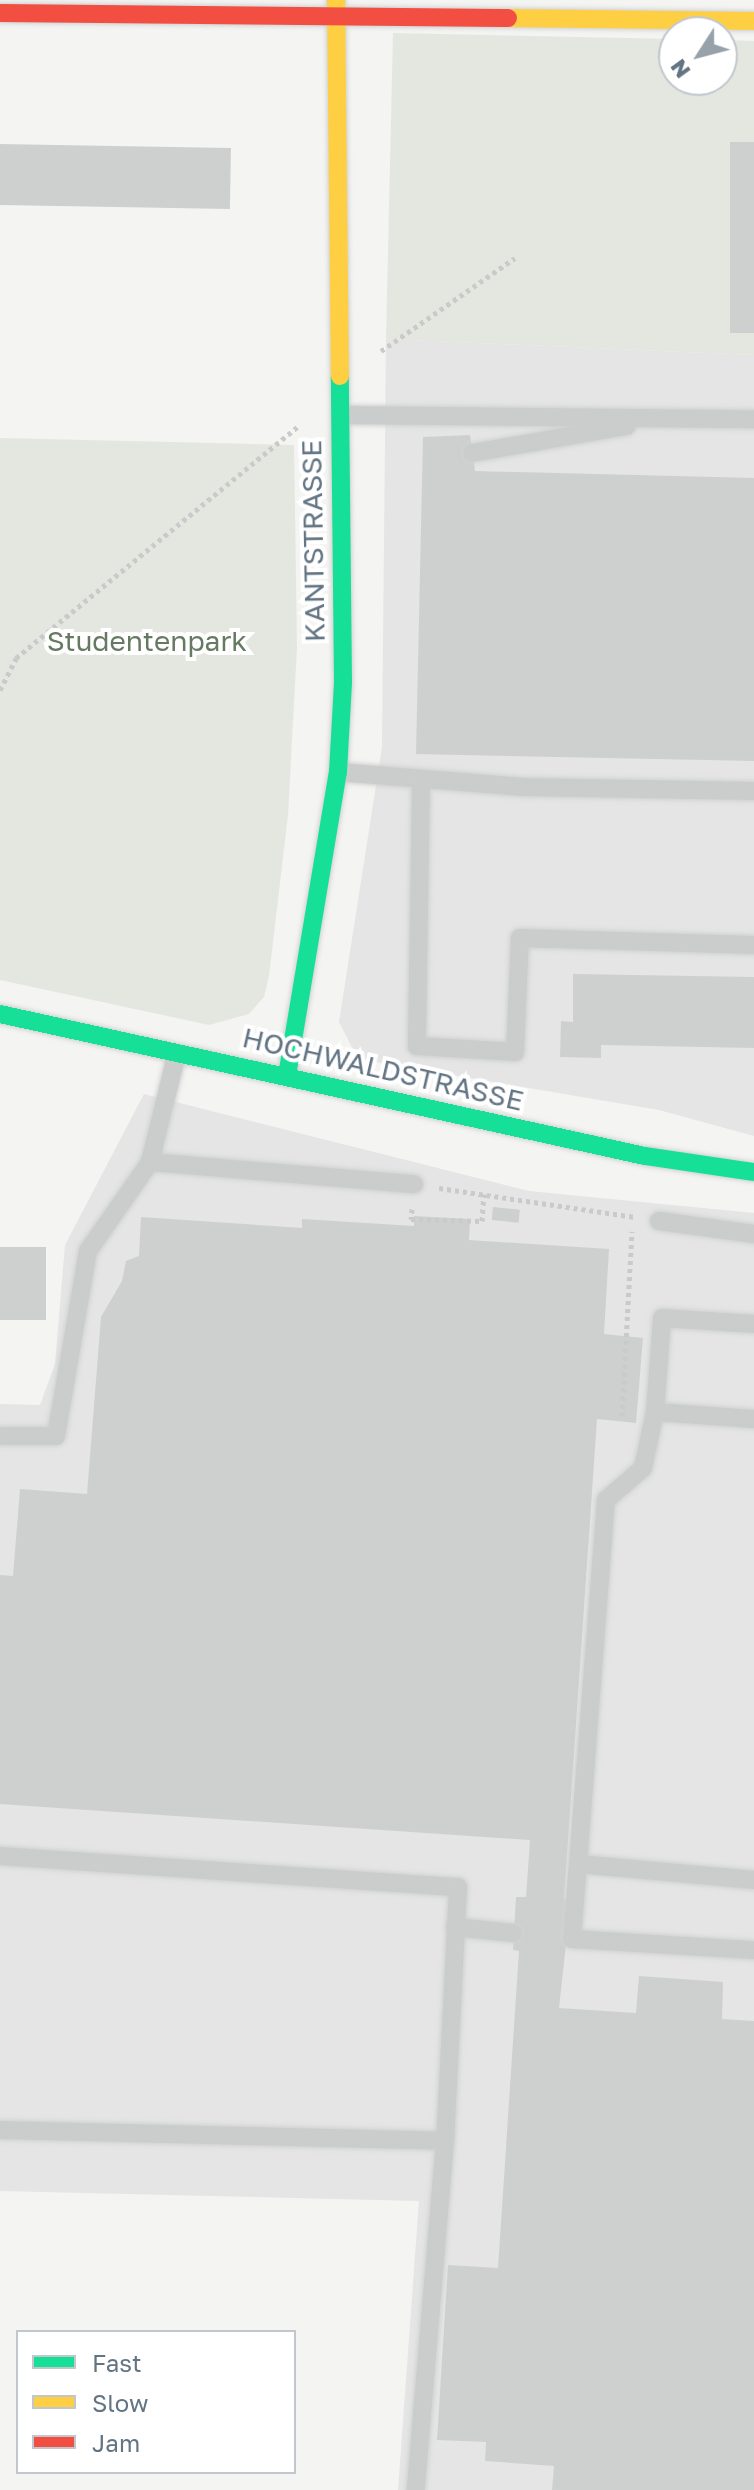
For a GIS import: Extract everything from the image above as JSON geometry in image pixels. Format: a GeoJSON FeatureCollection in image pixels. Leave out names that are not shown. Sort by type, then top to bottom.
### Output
{"type":"FeatureCollection","features":[{"type":"Feature","properties":{"kind":"street"},"geometry":{"type":"LineString","coordinates":[[0,13],[337,9],[754,21]]}},
{"type":"Feature","properties":{"kind":"street","name":"KANTSTRASSE"},"geometry":{"type":"LineString","coordinates":[[287,1076],[338,772],[343,682],[337,9]]}},
{"type":"Feature","properties":{"kind":"street","name":"HOCHWALDSTRASSE"},"geometry":{"type":"LineString","coordinates":[[0,1014],[665,1160],[754,1172]]}},
{"type":"Feature","properties":{"kind":"lane"},"geometry":{"type":"LineString","coordinates":[[340,415],[754,419]]}},
{"type":"Feature","properties":{"kind":"lane"},"geometry":{"type":"LineString","coordinates":[[472,453],[673,418]]}},
{"type":"Feature","properties":{"kind":"lane"},"geometry":{"type":"LineString","coordinates":[[338,772],[421,782],[754,791]]}},
{"type":"Feature","properties":{"kind":"lane"},"geometry":{"type":"LineString","coordinates":[[421,782],[417,1046],[515,1052],[520,938],[754,945]]}},
{"type":"Feature","properties":{"kind":"lane"},"geometry":{"type":"LineString","coordinates":[[0,1436],[56,1436],[88,1251],[150,1162],[177,1051]]}},
{"type":"Feature","properties":{"kind":"lane"},"geometry":{"type":"LineString","coordinates":[[150,1162],[414,1184]]}},
{"type":"Feature","properties":{"kind":"lane"},"geometry":{"type":"LineString","coordinates":[[659,1221],[754,1234]]}},
{"type":"Feature","properties":{"kind":"lane"},"geometry":{"type":"LineString","coordinates":[[754,1324],[662,1318],[655,1412],[643,1468],[606,1500],[572,1939],[754,1950]]}},
{"type":"Feature","properties":{"kind":"lane"},"geometry":{"type":"LineString","coordinates":[[655,1412],[754,1419]]}},
{"type":"Feature","properties":{"kind":"lane"},"geometry":{"type":"LineString","coordinates":[[0,1856],[458,1887],[445,2141],[416,2490]]}},
{"type":"Feature","properties":{"kind":"lane"},"geometry":{"type":"LineString","coordinates":[[578,1864],[754,1880]]}},
{"type":"Feature","properties":{"kind":"lane"},"geometry":{"type":"LineString","coordinates":[[455,1927],[513,1933]]}},
{"type":"Feature","properties":{"kind":"lane"},"geometry":{"type":"LineString","coordinates":[[0,2130],[445,2141]]}},
{"type":"Feature","properties":{"kind":"path"},"geometry":{"type":"LineString","coordinates":[[340,357],[373,357],[515,258]]}},
{"type":"Feature","properties":{"kind":"path"},"geometry":{"type":"LineString","coordinates":[[0,690],[16,658],[303,422]]}},
{"type":"Feature","properties":{"kind":"path"},"geometry":{"type":"LineString","coordinates":[[414,1184],[633,1217]]}},
{"type":"Feature","properties":{"kind":"path"},"geometry":{"type":"LineString","coordinates":[[411,1219],[482,1221],[484,1194]]}},
{"type":"Feature","properties":{"kind":"path"},"geometry":{"type":"LineString","coordinates":[[622,1426],[633,1205]]}},
{"type":"Feature","properties":{"kind":"shaded area"},"geometry":{"type":"Polygon","coordinates":[[[386,339],[754,355],[754,1136],[659,1110],[358,1059],[339,1022],[382,747],[386,339]]]}},
{"type":"Feature","properties":{"kind":"shaded area"},"geometry":{"type":"Polygon","coordinates":[[[144,1094],[529,1191],[754,1213],[754,2490],[398,2490],[419,2201],[0,2191],[0,1404],[40,1405],[55,1364],[65,1245],[144,1094]]]}},
{"type":"Feature","properties":{"kind":"green space"},"geometry":{"type":"Polygon","coordinates":[[[393,33],[658,39],[658,96],[738,96],[738,40],[754,41],[754,355],[386,339],[393,33]]]}},
{"type":"Feature","properties":{"kind":"green space","name":"Studentenpark"},"geometry":{"type":"Polygon","coordinates":[[[0,438],[294,445],[297,648],[288,815],[269,976],[264,997],[249,1014],[209,1025],[0,980],[0,438]]]}},
{"type":"Feature","properties":{"kind":"building"},"geometry":{"type":"Polygon","coordinates":[[[730,142],[754,142],[754,333],[730,333],[730,142]]]}},
{"type":"Feature","properties":{"kind":"building"},"geometry":{"type":"Polygon","coordinates":[[[0,144],[231,148],[230,209],[0,205],[0,144]]]}},
{"type":"Feature","properties":{"kind":"building"},"geometry":{"type":"Polygon","coordinates":[[[470,435],[475,471],[754,478],[754,761],[416,754],[423,437],[470,435]]]}},
{"type":"Feature","properties":{"kind":"building"},"geometry":{"type":"Polygon","coordinates":[[[573,974],[754,977],[754,1048],[601,1045],[601,1058],[560,1057],[561,1021],[573,1022],[573,974]]]}},
{"type":"Feature","properties":{"kind":"building"},"geometry":{"type":"Polygon","coordinates":[[[493,1207],[520,1210],[518,1223],[492,1220],[493,1207]]]}},
{"type":"Feature","properties":{"kind":"building"},"geometry":{"type":"Polygon","coordinates":[[[414,1216],[470,1219],[469,1240],[609,1249],[604,1334],[643,1338],[636,1423],[597,1419],[564,1899],[571,1899],[559,2008],[636,2013],[639,1976],[723,1982],[722,2019],[754,2021],[754,2490],[552,2490],[554,2466],[485,2461],[486,2442],[437,2440],[448,2265],[498,2268],[519,1951],[513,1950],[516,1897],[526,1897],[530,1840],[0,1804],[0,1575],[13,1576],[20,1489],[87,1494],[101,1317],[122,1281],[126,1261],[139,1256],[141,1217],[302,1228],[302,1219],[414,1226],[414,1216]]]}},
{"type":"Feature","properties":{"kind":"building"},"geometry":{"type":"Polygon","coordinates":[[[0,1247],[46,1247],[46,1320],[0,1320],[0,1247]]]}},
{"type":"Feature","properties":{"kind":"traffic: fast"},"geometry":{"type":"LineString","coordinates":[[287,1076],[338,772],[343,682],[340,376]]}},
{"type":"Feature","properties":{"kind":"traffic: fast"},"geometry":{"type":"LineString","coordinates":[[0,1014],[645,1156],[754,1172]]}},
{"type":"Feature","properties":{"kind":"traffic: slow"},"geometry":{"type":"LineString","coordinates":[[336,0],[340,376]]}},
{"type":"Feature","properties":{"kind":"traffic: slow"},"geometry":{"type":"LineString","coordinates":[[508,18],[754,21]]}},
{"type":"Feature","properties":{"kind":"traffic: jam"},"geometry":{"type":"LineString","coordinates":[[0,13],[508,18]]}}]}
